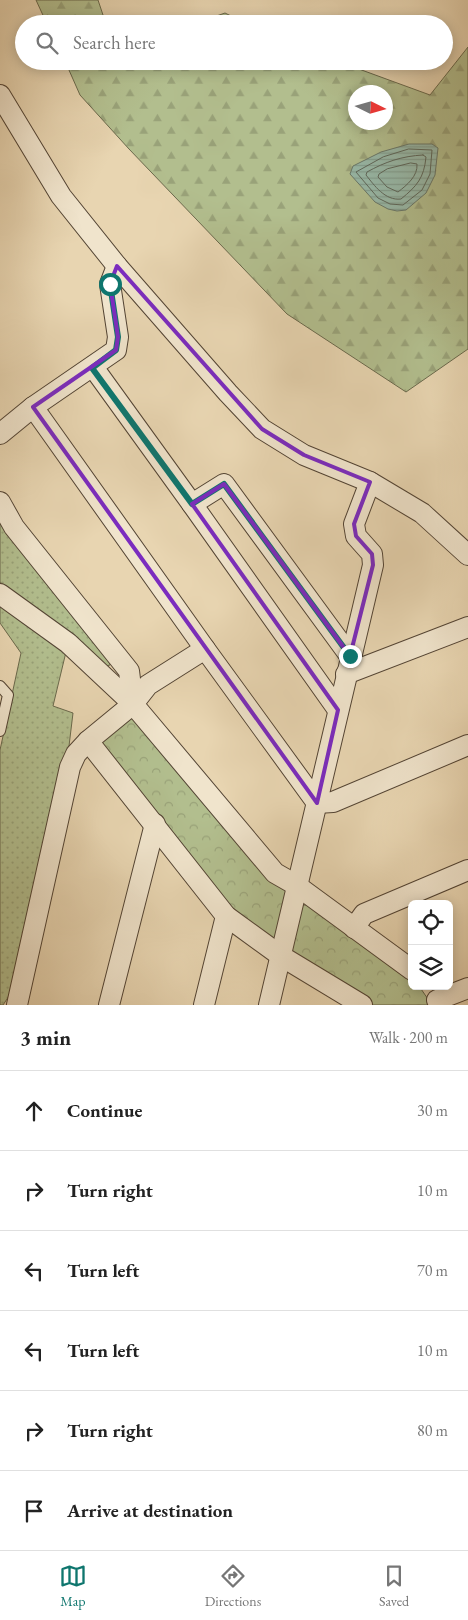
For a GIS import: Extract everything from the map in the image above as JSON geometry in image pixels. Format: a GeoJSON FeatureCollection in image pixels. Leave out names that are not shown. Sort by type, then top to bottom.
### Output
{"type":"FeatureCollection","features":[{"type":"Feature","properties":{"kind":"street"},"geometry":{"type":"LineString","coordinates":[[0,95],[61,196],[117,266],[262,429],[304,455],[370,482],[422,513],[468,554]]}},
{"type":"Feature","properties":{"kind":"street"},"geometry":{"type":"LineString","coordinates":[[0,434],[33,407],[116,350],[118,337],[110,284],[117,266]]}},
{"type":"Feature","properties":{"kind":"street"},"geometry":{"type":"LineString","coordinates":[[92,368],[192,504],[338,710]]}},
{"type":"Feature","properties":{"kind":"street"},"geometry":{"type":"LineString","coordinates":[[33,407],[204,649],[317,803]]}},
{"type":"Feature","properties":{"kind":"street"},"geometry":{"type":"LineString","coordinates":[[268,1005],[348,665],[374,565],[372,554],[356,536],[354,524],[370,482]]}},
{"type":"Feature","properties":{"kind":"street"},"geometry":{"type":"LineString","coordinates":[[192,504],[224,484],[348,665]]}},
{"type":"Feature","properties":{"kind":"street"},"geometry":{"type":"LineString","coordinates":[[0,502],[14,527],[129,671],[133,704]]}},
{"type":"Feature","properties":{"kind":"street"},"geometry":{"type":"LineString","coordinates":[[0,594],[68,643],[133,704],[275,873],[296,885],[408,967]]}},
{"type":"Feature","properties":{"kind":"street"},"geometry":{"type":"LineString","coordinates":[[348,665],[468,626]]}},
{"type":"Feature","properties":{"kind":"street"},"geometry":{"type":"LineString","coordinates":[[17,1005],[70,767],[76,754],[88,741],[133,704],[148,685],[204,649]]}},
{"type":"Feature","properties":{"kind":"street"},"geometry":{"type":"LineString","coordinates":[[88,741],[226,916],[281,956],[362,1005]]}},
{"type":"Feature","properties":{"kind":"street"},"geometry":{"type":"LineString","coordinates":[[317,803],[333,802],[468,745]]}},
{"type":"Feature","properties":{"kind":"street"},"geometry":{"type":"LineString","coordinates":[[109,1005],[155,824]]}},
{"type":"Feature","properties":{"kind":"street"},"geometry":{"type":"LineString","coordinates":[[354,928],[364,914],[468,870]]}},
{"type":"Feature","properties":{"kind":"street"},"geometry":{"type":"LineString","coordinates":[[204,1005],[226,916]]}},
{"type":"Feature","properties":{"kind":"street"},"geometry":{"type":"LineString","coordinates":[[434,997],[468,988]]}},
{"type":"Feature","properties":{"kind":"lane"},"geometry":{"type":"LineString","coordinates":[[0,686],[8,695],[0,731]]}},
{"type":"Feature","properties":{"kind":"highlighted area"},"geometry":{"type":"Polygon","coordinates":[[[117,266],[262,429],[304,455],[370,482],[354,524],[356,536],[372,554],[373,565],[350,656],[224,484],[192,504],[338,710],[317,803],[33,407],[116,350],[118,337],[110,284],[117,266]]]}},
{"type":"Feature","properties":{"kind":"green space"},"geometry":{"type":"Polygon","coordinates":[[[36,0],[98,0],[103,15],[43,15],[36,0]]]}},
{"type":"Feature","properties":{"kind":"green space"},"geometry":{"type":"Polygon","coordinates":[[[468,47],[468,349],[406,392],[287,314],[80,95],[69,70],[362,70],[430,95],[450,70],[453,70],[453,66],[468,47]]]}},
{"type":"Feature","properties":{"kind":"green space"},"geometry":{"type":"Polygon","coordinates":[[[0,513],[110,661],[110,665],[106,666],[0,582],[0,513]]]}},
{"type":"Feature","properties":{"kind":"green space"},"geometry":{"type":"Polygon","coordinates":[[[0,598],[66,652],[53,706],[73,713],[69,746],[9,996],[3,1005],[0,1005],[0,750],[21,653],[0,623],[0,598]]]}},
{"type":"Feature","properties":{"kind":"green space"},"geometry":{"type":"Polygon","coordinates":[[[129,716],[136,719],[284,884],[287,896],[276,939],[268,943],[228,912],[101,749],[102,740],[129,716]]]}},
{"type":"Feature","properties":{"kind":"green space"},"geometry":{"type":"Polygon","coordinates":[[[299,905],[307,905],[350,932],[408,973],[408,990],[422,990],[432,1005],[369,1005],[290,950],[299,905]]]}},
{"type":"Feature","properties":{"kind":"water"},"geometry":{"type":"Polygon","coordinates":[[[409,144],[432,144],[438,148],[435,175],[426,193],[406,210],[388,209],[375,202],[350,174],[353,166],[381,152],[409,144]]]}},
{"type":"Feature","properties":{"kind":"route"},"geometry":{"type":"LineString","coordinates":[[110,284],[118,337],[116,350],[92,368],[192,504],[224,484],[350,656]]}}]}
